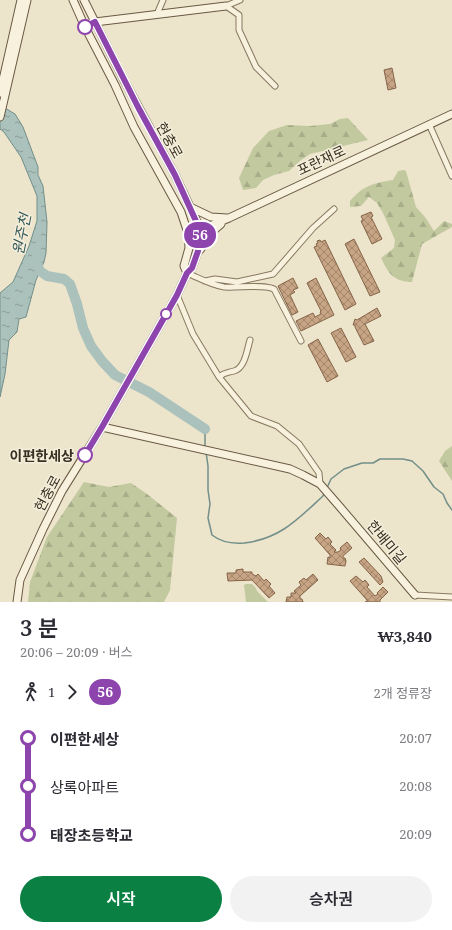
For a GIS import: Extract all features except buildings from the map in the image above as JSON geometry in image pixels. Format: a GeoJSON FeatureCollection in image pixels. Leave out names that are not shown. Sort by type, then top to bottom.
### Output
{"type":"FeatureCollection","features":[{"type":"Feature","properties":{"kind":"street"},"geometry":{"type":"LineString","coordinates":[[0,117],[22,0]]}},
{"type":"Feature","properties":{"kind":"street"},"geometry":{"type":"LineString","coordinates":[[0,93],[27,0]]}},
{"type":"Feature","properties":{"kind":"street","name":"현충로"},"geometry":{"type":"LineString","coordinates":[[72,0],[115,85],[134,127],[181,212],[188,233],[189,248],[184,266],[187,273]]}},
{"type":"Feature","properties":{"kind":"street","name":"현충로"},"geometry":{"type":"LineString","coordinates":[[17,602],[20,580],[62,491],[102,427],[177,295],[187,273],[192,268],[198,251],[200,230],[190,207],[84,0]]}},
{"type":"Feature","properties":{"kind":"street"},"geometry":{"type":"LineString","coordinates":[[158,14],[163,0]]}},
{"type":"Feature","properties":{"kind":"street"},"geometry":{"type":"LineString","coordinates":[[85,27],[95,22],[226,6],[240,0]]}},
{"type":"Feature","properties":{"kind":"street"},"geometry":{"type":"LineString","coordinates":[[226,6],[239,15],[239,30],[256,67],[275,86]]}},
{"type":"Feature","properties":{"kind":"street"},"geometry":{"type":"LineString","coordinates":[[115,85],[124,80]]}},
{"type":"Feature","properties":{"kind":"street","name":"포란재로"},"geometry":{"type":"LineString","coordinates":[[188,233],[200,230],[229,218],[452,114]]}},
{"type":"Feature","properties":{"kind":"street"},"geometry":{"type":"LineString","coordinates":[[430,124],[452,176]]}},
{"type":"Feature","properties":{"kind":"street"},"geometry":{"type":"LineString","coordinates":[[190,207],[211,217],[229,218]]}},
{"type":"Feature","properties":{"kind":"street"},"geometry":{"type":"LineString","coordinates":[[205,281],[215,279],[237,282],[273,274],[313,228],[334,209]]}},
{"type":"Feature","properties":{"kind":"street"},"geometry":{"type":"LineString","coordinates":[[198,251],[214,230],[229,218]]}},
{"type":"Feature","properties":{"kind":"street"},"geometry":{"type":"LineString","coordinates":[[187,273],[211,285],[224,287],[268,287],[274,290],[301,341]]}},
{"type":"Feature","properties":{"kind":"street"},"geometry":{"type":"LineString","coordinates":[[177,295],[193,334],[219,377],[251,416],[277,426],[299,444],[319,473],[321,486]]}},
{"type":"Feature","properties":{"kind":"street"},"geometry":{"type":"LineString","coordinates":[[219,377],[225,372],[235,371],[243,364],[250,340]]}},
{"type":"Feature","properties":{"kind":"street"},"geometry":{"type":"LineString","coordinates":[[102,427],[290,469],[321,486]]}},
{"type":"Feature","properties":{"kind":"street","name":"한배미길"},"geometry":{"type":"LineString","coordinates":[[321,486],[415,595]]}},
{"type":"Feature","properties":{"kind":"street"},"geometry":{"type":"LineString","coordinates":[[415,595],[452,597]]}},
{"type":"Feature","properties":{"kind":"green space"},"geometry":{"type":"Polygon","coordinates":[[[348,118],[368,140],[310,154],[289,171],[263,180],[256,188],[243,190],[239,178],[253,148],[269,131],[287,125],[310,126],[330,124],[340,119],[348,118]]]}},
{"type":"Feature","properties":{"kind":"green space"},"geometry":{"type":"Polygon","coordinates":[[[398,171],[406,171],[416,207],[434,231],[444,221],[452,224],[452,227],[422,244],[412,282],[406,282],[392,276],[381,258],[394,248],[395,240],[377,203],[369,197],[361,206],[350,207],[350,201],[359,192],[374,184],[393,180],[398,171]]]}},
{"type":"Feature","properties":{"kind":"green space"},"geometry":{"type":"Polygon","coordinates":[[[452,446],[452,481],[439,461],[445,451],[452,446]]]}},
{"type":"Feature","properties":{"kind":"green space"},"geometry":{"type":"Polygon","coordinates":[[[84,482],[109,487],[131,483],[177,518],[170,590],[164,602],[28,602],[30,582],[47,537],[84,482]]]}},
{"type":"Feature","properties":{"kind":"green space"},"geometry":{"type":"Polygon","coordinates":[[[252,584],[268,602],[246,602],[244,585],[252,584]]]}},
{"type":"Feature","properties":{"kind":"water"},"geometry":{"type":"Polygon","coordinates":[[[0,105],[15,114],[23,127],[38,167],[38,175],[43,186],[47,222],[46,253],[44,262],[36,280],[26,317],[19,319],[17,332],[9,340],[5,374],[0,397],[0,293],[13,282],[29,246],[37,221],[37,196],[21,157],[4,132],[0,129],[0,105]]]}},
{"type":"Feature","properties":{"kind":"waterway"},"geometry":{"type":"LineString","coordinates":[[35,260],[40,271],[47,276],[64,279],[70,284],[83,328],[91,346],[115,375],[149,392],[205,429]]}},
{"type":"Feature","properties":{"kind":"waterway"},"geometry":{"type":"LineString","coordinates":[[205,429],[205,448]]}},
{"type":"Feature","properties":{"kind":"waterway"},"geometry":{"type":"LineString","coordinates":[[206,452],[210,504],[208,518],[212,535],[223,541],[231,543],[244,543],[257,541],[268,537],[288,527],[297,520],[323,496],[324,493]]}},
{"type":"Feature","properties":{"kind":"waterway"},"geometry":{"type":"LineString","coordinates":[[327,488],[331,479],[344,469],[362,463],[373,463],[380,459],[403,459],[412,461],[423,471],[434,487],[443,494],[452,510]]}},
{"type":"Feature","properties":{"kind":"bus line","name":"56"},"geometry":{"type":"LineString","coordinates":[[85,27],[95,22],[138,107],[175,175],[198,224],[200,230],[200,240],[192,268],[187,273],[177,295],[85,455]]}},
{"type":"Feature","properties":{"kind":"place","name":"이편한세상"},"geometry":{"type":"Point","coordinates":[85,455]}},
{"type":"Feature","properties":{"kind":"water label","name":"원주천"},"geometry":{"type":"Point","coordinates":[21,234]}}]}
